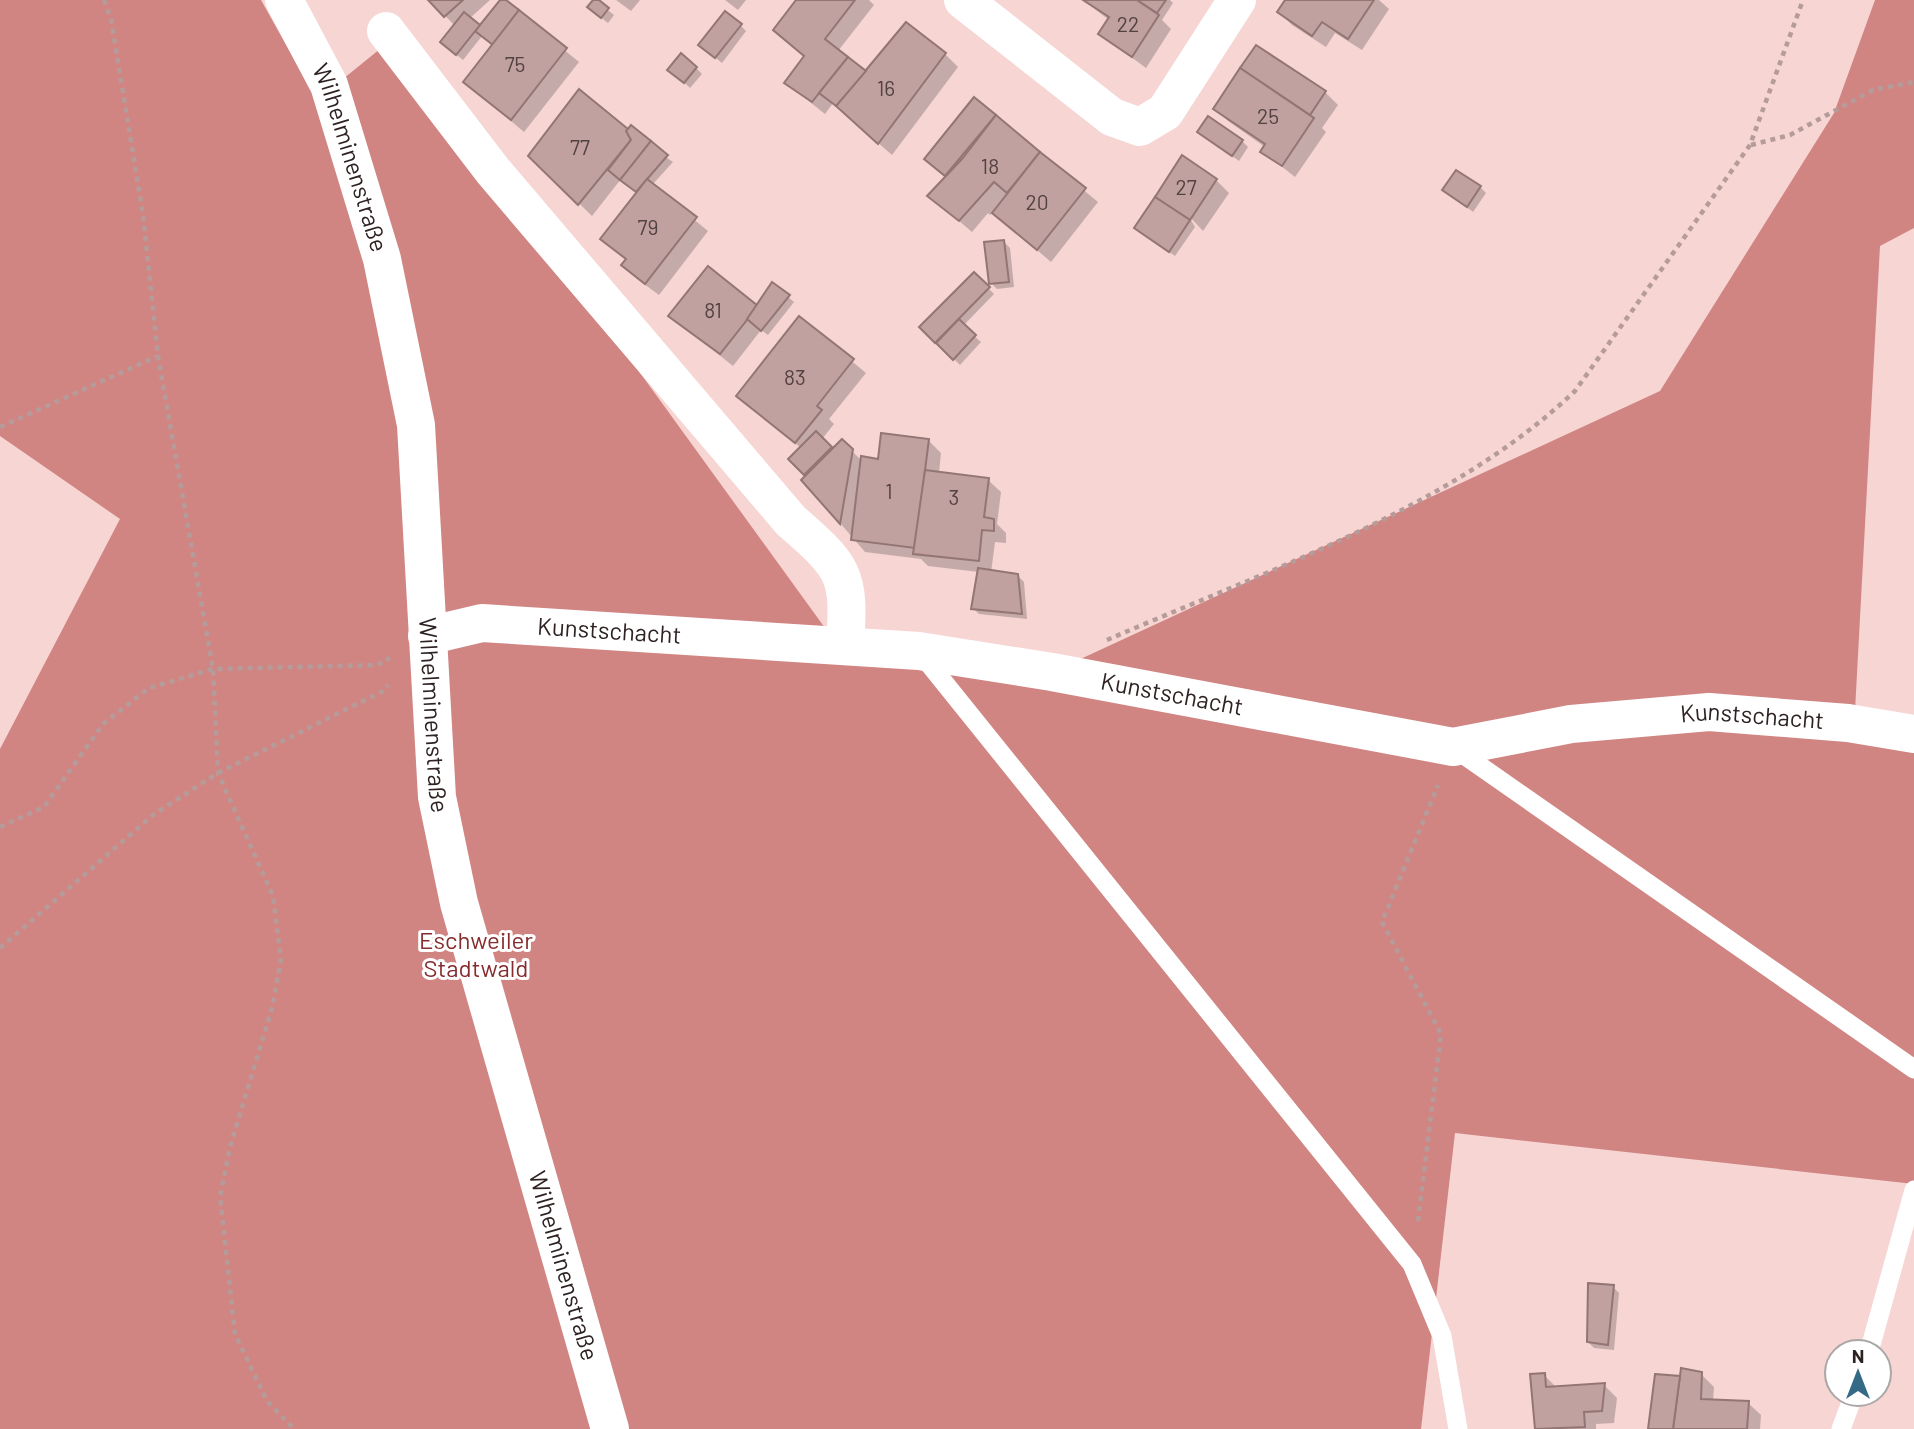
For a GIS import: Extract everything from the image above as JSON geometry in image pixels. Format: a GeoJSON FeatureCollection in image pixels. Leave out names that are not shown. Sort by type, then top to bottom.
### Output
{"type":"FeatureCollection","features":[{"type":"Feature","properties":{"kind":"street","name":"Wilhelminenstraße"},"geometry":{"type":"LineString","coordinates":[[284,0],[328,85],[382,260],[416,425],[437,797],[459,903],[610,1429]]}},
{"type":"Feature","properties":{"kind":"street"},"geometry":{"type":"LineString","coordinates":[[963,0],[1112,117],[1140,127],[1165,112],[1237,0]]}},
{"type":"Feature","properties":{"kind":"street"},"geometry":{"type":"LineString","coordinates":[[386,31],[493,171],[791,522],[822,548],[842,574],[848,598],[845,645]]}},
{"type":"Feature","properties":{"kind":"street","name":"Kunstschacht"},"geometry":{"type":"LineString","coordinates":[[427,636],[482,623],[919,651],[1052,672],[1453,747],[1571,724],[1709,712],[1849,723],[1914,734]]}},
{"type":"Feature","properties":{"kind":"lane"},"geometry":{"type":"LineString","coordinates":[[919,651],[1412,1264],[1442,1336],[1458,1429]]}},
{"type":"Feature","properties":{"kind":"lane"},"geometry":{"type":"LineString","coordinates":[[1453,747],[1914,1069]]}},
{"type":"Feature","properties":{"kind":"lane"},"geometry":{"type":"LineString","coordinates":[[1873,1338],[1914,1189]]}},
{"type":"Feature","properties":{"kind":"lane"},"geometry":{"type":"LineString","coordinates":[[1841,1429],[1849,1408]]}},
{"type":"Feature","properties":{"kind":"path"},"geometry":{"type":"LineString","coordinates":[[104,0],[111,19],[143,215],[158,356],[213,668],[218,774],[273,895],[281,959],[272,1008],[230,1147],[220,1197],[235,1334],[267,1401],[294,1429]]}},
{"type":"Feature","properties":{"kind":"path"},"geometry":{"type":"LineString","coordinates":[[1052,672],[1077,653],[1361,529],[1436,491],[1539,425],[1575,391],[1750,145],[1803,0]]}},
{"type":"Feature","properties":{"kind":"path"},"geometry":{"type":"LineString","coordinates":[[1750,145],[1790,135],[1873,90],[1914,82]]}},
{"type":"Feature","properties":{"kind":"path"},"geometry":{"type":"LineString","coordinates":[[0,427],[158,356]]}},
{"type":"Feature","properties":{"kind":"path"},"geometry":{"type":"LineString","coordinates":[[0,828],[44,807],[103,724],[149,688],[213,668],[377,665],[427,636]]}},
{"type":"Feature","properties":{"kind":"path"},"geometry":{"type":"LineString","coordinates":[[0,948],[153,815],[218,774],[383,691],[427,636]]}},
{"type":"Feature","properties":{"kind":"path"},"geometry":{"type":"LineString","coordinates":[[1412,1264],[1441,1034],[1382,922],[1453,747]]}},
{"type":"Feature","properties":{"kind":"green space","name":"Eschweiler Stadtwald"},"geometry":{"type":"Polygon","coordinates":[[[0,0],[261,0],[317,100],[396,36],[846,657],[1035,680],[1660,391],[1834,113],[1875,0],[1914,0],[1914,228],[1880,246],[1855,711],[1914,751],[1914,1184],[1455,1133],[1421,1429],[0,1429],[0,749],[120,519],[0,436],[0,0]]]}},
{"type":"Feature","properties":{"kind":"building"},"geometry":{"type":"Polygon","coordinates":[[[428,0],[463,0],[444,17],[428,0]]]}},
{"type":"Feature","properties":{"kind":"building"},"geometry":{"type":"Polygon","coordinates":[[[500,0],[506,0],[519,10],[493,45],[475,31],[500,0]]]}},
{"type":"Feature","properties":{"kind":"building"},"geometry":{"type":"Polygon","coordinates":[[[593,0],[599,0],[609,8],[601,18],[587,7],[593,0]]]}},
{"type":"Feature","properties":{"kind":"building"},"geometry":{"type":"Polygon","coordinates":[[[796,0],[855,0],[825,39],[848,57],[812,102],[784,83],[804,56],[773,30],[796,0]]]}},
{"type":"Feature","properties":{"kind":"building"},"geometry":{"type":"Polygon","coordinates":[[[1083,0],[1137,0],[1159,15],[1132,57],[1098,34],[1109,17],[1083,0]]]}},
{"type":"Feature","properties":{"kind":"building"},"geometry":{"type":"Polygon","coordinates":[[[1137,0],[1166,0],[1157,13],[1137,0]]]}},
{"type":"Feature","properties":{"kind":"building"},"geometry":{"type":"Polygon","coordinates":[[[1285,0],[1374,0],[1348,39],[1322,22],[1312,36],[1277,12],[1285,0]]]}},
{"type":"Feature","properties":{"kind":"building"},"geometry":{"type":"Polygon","coordinates":[[[519,10],[567,48],[511,120],[463,82],[519,10]]]}},
{"type":"Feature","properties":{"kind":"building"},"geometry":{"type":"Polygon","coordinates":[[[725,11],[742,24],[715,58],[698,45],[725,11]]]}},
{"type":"Feature","properties":{"kind":"building"},"geometry":{"type":"Polygon","coordinates":[[[464,12],[480,25],[456,55],[440,42],[464,12]]]}},
{"type":"Feature","properties":{"kind":"building"},"geometry":{"type":"Polygon","coordinates":[[[906,22],[946,53],[878,144],[836,106],[906,22]]]}},
{"type":"Feature","properties":{"kind":"building"},"geometry":{"type":"Polygon","coordinates":[[[1256,45],[1326,91],[1310,115],[1240,68],[1256,45]]]}},
{"type":"Feature","properties":{"kind":"building"},"geometry":{"type":"Polygon","coordinates":[[[681,53],[697,67],[684,83],[667,70],[681,53]]]}},
{"type":"Feature","properties":{"kind":"building"},"geometry":{"type":"Polygon","coordinates":[[[848,57],[866,71],[836,106],[819,93],[848,57]]]}},
{"type":"Feature","properties":{"kind":"building"},"geometry":{"type":"Polygon","coordinates":[[[1240,68],[1314,118],[1282,166],[1260,152],[1265,144],[1213,109],[1240,68]]]}},
{"type":"Feature","properties":{"kind":"building"},"geometry":{"type":"Polygon","coordinates":[[[579,89],[628,129],[631,140],[578,205],[528,156],[579,89]]]}},
{"type":"Feature","properties":{"kind":"building"},"geometry":{"type":"Polygon","coordinates":[[[974,97],[996,115],[945,176],[924,159],[974,97]]]}},
{"type":"Feature","properties":{"kind":"building"},"geometry":{"type":"Polygon","coordinates":[[[996,115],[1040,152],[1007,193],[994,182],[959,221],[927,196],[962,159],[996,115]]]}},
{"type":"Feature","properties":{"kind":"building"},"geometry":{"type":"Polygon","coordinates":[[[1208,116],[1243,140],[1232,156],[1197,132],[1208,116]]]}},
{"type":"Feature","properties":{"kind":"building"},"geometry":{"type":"Polygon","coordinates":[[[631,125],[651,141],[620,180],[608,170],[631,140],[626,131],[631,125]]]}},
{"type":"Feature","properties":{"kind":"building"},"geometry":{"type":"Polygon","coordinates":[[[651,141],[668,155],[636,192],[620,180],[651,141]]]}},
{"type":"Feature","properties":{"kind":"building"},"geometry":{"type":"Polygon","coordinates":[[[1040,152],[1086,188],[1037,250],[992,213],[1040,152]]]}},
{"type":"Feature","properties":{"kind":"building"},"geometry":{"type":"Polygon","coordinates":[[[1182,155],[1217,179],[1190,220],[1155,197],[1182,155]]]}},
{"type":"Feature","properties":{"kind":"building"},"geometry":{"type":"Polygon","coordinates":[[[1456,170],[1481,186],[1467,207],[1442,190],[1456,170]]]}},
{"type":"Feature","properties":{"kind":"building"},"geometry":{"type":"Polygon","coordinates":[[[647,179],[697,217],[645,284],[621,265],[626,259],[600,239],[647,179]]]}},
{"type":"Feature","properties":{"kind":"building"},"geometry":{"type":"Polygon","coordinates":[[[1155,197],[1190,220],[1169,252],[1134,228],[1155,197]]]}},
{"type":"Feature","properties":{"kind":"building"},"geometry":{"type":"Polygon","coordinates":[[[1004,240],[1009,282],[989,284],[984,242],[1004,240]]]}},
{"type":"Feature","properties":{"kind":"building"},"geometry":{"type":"Polygon","coordinates":[[[708,266],[758,306],[720,354],[668,316],[708,266]]]}},
{"type":"Feature","properties":{"kind":"building"},"geometry":{"type":"Polygon","coordinates":[[[974,272],[990,287],[935,343],[919,327],[974,272]]]}},
{"type":"Feature","properties":{"kind":"building"},"geometry":{"type":"Polygon","coordinates":[[[772,282],[790,295],[761,331],[747,319],[772,282]]]}},
{"type":"Feature","properties":{"kind":"building"},"geometry":{"type":"Polygon","coordinates":[[[799,316],[854,359],[817,406],[822,410],[795,443],[736,396],[799,316]]]}},
{"type":"Feature","properties":{"kind":"building"},"geometry":{"type":"Polygon","coordinates":[[[959,319],[976,335],[953,360],[936,343],[959,319]]]}},
{"type":"Feature","properties":{"kind":"building"},"geometry":{"type":"Polygon","coordinates":[[[816,431],[832,447],[804,475],[788,459],[816,431]]]}},
{"type":"Feature","properties":{"kind":"building"},"geometry":{"type":"Polygon","coordinates":[[[881,433],[929,439],[915,548],[851,540],[861,456],[878,459],[881,433]]]}},
{"type":"Feature","properties":{"kind":"building"},"geometry":{"type":"Polygon","coordinates":[[[842,439],[853,449],[840,524],[801,480],[842,439]]]}},
{"type":"Feature","properties":{"kind":"building"},"geometry":{"type":"Polygon","coordinates":[[[925,470],[989,478],[984,517],[994,519],[994,531],[982,530],[979,561],[913,554],[925,470]]]}},
{"type":"Feature","properties":{"kind":"building"},"geometry":{"type":"Polygon","coordinates":[[[978,568],[1018,574],[1022,614],[971,609],[978,568]]]}},
{"type":"Feature","properties":{"kind":"building"},"geometry":{"type":"Polygon","coordinates":[[[1588,1283],[1614,1285],[1608,1345],[1587,1342],[1588,1283]]]}},
{"type":"Feature","properties":{"kind":"building"},"geometry":{"type":"Polygon","coordinates":[[[1681,1368],[1702,1372],[1701,1399],[1749,1401],[1747,1429],[1673,1429],[1681,1368]]]}},
{"type":"Feature","properties":{"kind":"building"},"geometry":{"type":"Polygon","coordinates":[[[1545,1373],[1546,1387],[1605,1383],[1602,1411],[1584,1412],[1585,1427],[1535,1429],[1530,1374],[1545,1373]]]}},
{"type":"Feature","properties":{"kind":"building"},"geometry":{"type":"Polygon","coordinates":[[[1655,1374],[1680,1376],[1673,1429],[1648,1429],[1655,1374]]]}}]}
